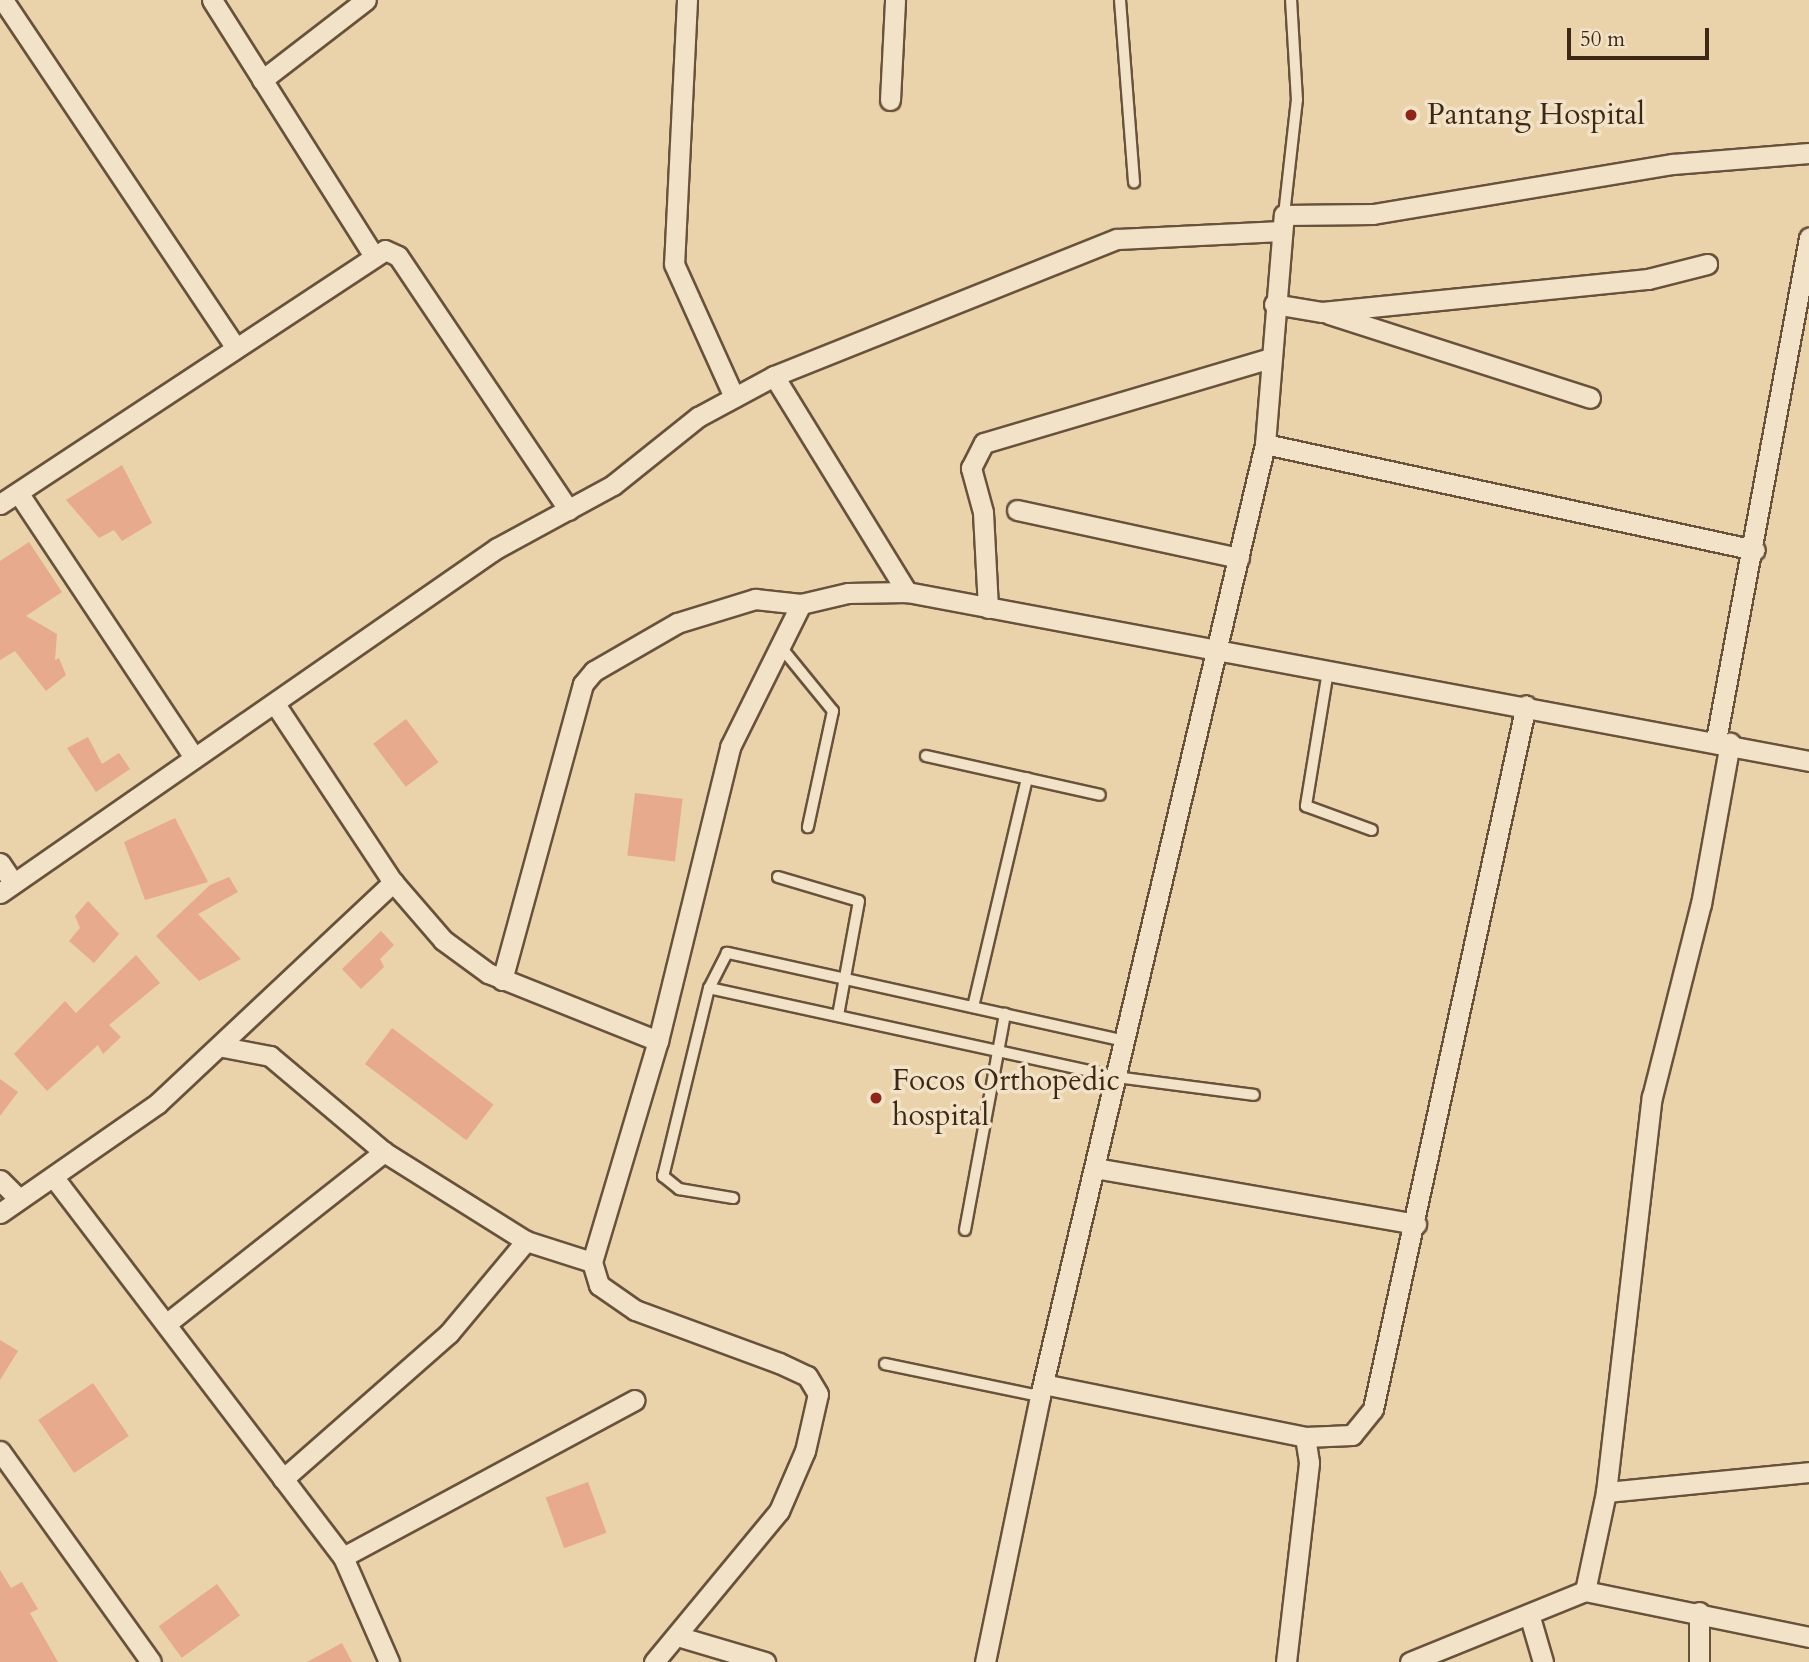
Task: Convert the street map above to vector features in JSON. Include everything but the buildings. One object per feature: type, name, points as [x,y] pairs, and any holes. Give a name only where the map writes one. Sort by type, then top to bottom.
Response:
[{"type":"street","points":[[3,0],[235,347]]},
{"type":"street","points":[[212,0],[373,255]]},
{"type":"street","points":[[262,80],[366,0]]},
{"type":"street","points":[[687,0],[674,264],[734,397]]},
{"type":"street","points":[[890,100],[895,0]]},
{"type":"street","points":[[0,863],[6,887],[193,757],[275,704],[496,548],[569,510],[734,397],[774,376],[1117,239],[1384,213],[1673,164],[1809,153]]},
{"type":"street","points":[[985,1662],[1042,1390],[1265,444],[1268,359],[1283,223]]},
{"type":"street","points":[[1585,1591],[1606,1492],[1652,1097],[1701,904],[1723,742],[1809,238]]},
{"type":"street","points":[[0,504],[19,494],[373,255],[385,250],[398,256],[569,510]]},
{"type":"street","points":[[1322,312],[1648,279],[1707,264]]},
{"type":"street","points":[[1274,304],[1322,312],[1590,398]]},
{"type":"street","points":[[988,608],[984,512],[971,468],[984,443],[1268,359]]},
{"type":"street","points":[[774,376],[907,592]]},
{"type":"street","points":[[1265,444],[1755,550]]},
{"type":"street","points":[[19,494],[193,757]]},
{"type":"street","points":[[1017,510],[1238,558]]},
{"type":"street","points":[[502,980],[583,684],[594,671],[677,623],[755,599],[801,604],[848,593],[907,592],[1217,651],[1526,705],[1809,761]]},
{"type":"street","points":[[654,1662],[789,1493],[817,1387],[779,1363],[635,1310],[599,1285],[592,1262],[658,1041],[730,747],[801,604]]},
{"type":"street","points":[[275,704],[393,882],[443,940],[502,980],[658,1041]]},
{"type":"street","points":[[1042,1390],[1305,1437],[1352,1435],[1373,1409],[1416,1224],[1526,705]]},
{"type":"street","points":[[0,1213],[16,1196],[55,1179],[223,1047],[393,882]]},
{"type":"street","points":[[223,1047],[270,1056],[383,1152],[526,1241],[592,1262]]},
{"type":"street","points":[[166,1324],[383,1152]]},
{"type":"street","points":[[1094,1168],[1416,1224]]},
{"type":"street","points":[[55,1179],[342,1557],[389,1662]]},
{"type":"street","points":[[0,1180],[16,1196]]},
{"type":"street","points":[[283,1479],[449,1333],[526,1241]]},
{"type":"street","points":[[342,1557],[634,1400]]},
{"type":"street","points":[[1286,1662],[1309,1462],[1305,1437]]},
{"type":"street","points":[[0,1451],[151,1662]]},
{"type":"street","points":[[1606,1492],[1809,1472]]},
{"type":"street","points":[[1410,1662],[1585,1591],[1699,1612],[1809,1637]]},
{"type":"street","points":[[1699,1612],[1699,1662]]},
{"type":"street","points":[[1529,1614],[1543,1662]]},
{"type":"street","points":[[677,1636],[765,1662]]},
{"type":"street","points":[[698,1642],[705,1662]]},
{"type":"lane","points":[[1120,0],[1133,182]]},
{"type":"lane","points":[[1283,223],[1297,100],[1291,0]]},
{"type":"lane","points":[[780,646],[833,711],[808,827]]},
{"type":"lane","points":[[1328,671],[1306,806],[1372,830]]},
{"type":"lane","points":[[926,756],[1100,795]]},
{"type":"lane","points":[[973,1007],[1027,778]]},
{"type":"lane","points":[[778,877],[859,901],[838,1015]]},
{"type":"lane","points":[[733,1199],[679,1189],[663,1176],[709,988],[727,953],[1125,1041]]},
{"type":"lane","points":[[709,988],[1116,1077],[1254,1095]]},
{"type":"lane","points":[[965,1230],[1005,1014]]},
{"type":"lane","points":[[885,1364],[1042,1390]]},
{"type":"place","name":"Pantang Hospital","points":[[1411,115]]},
{"type":"place","name":"Focos Orthopedic hospital","points":[[876,1098]]}]
